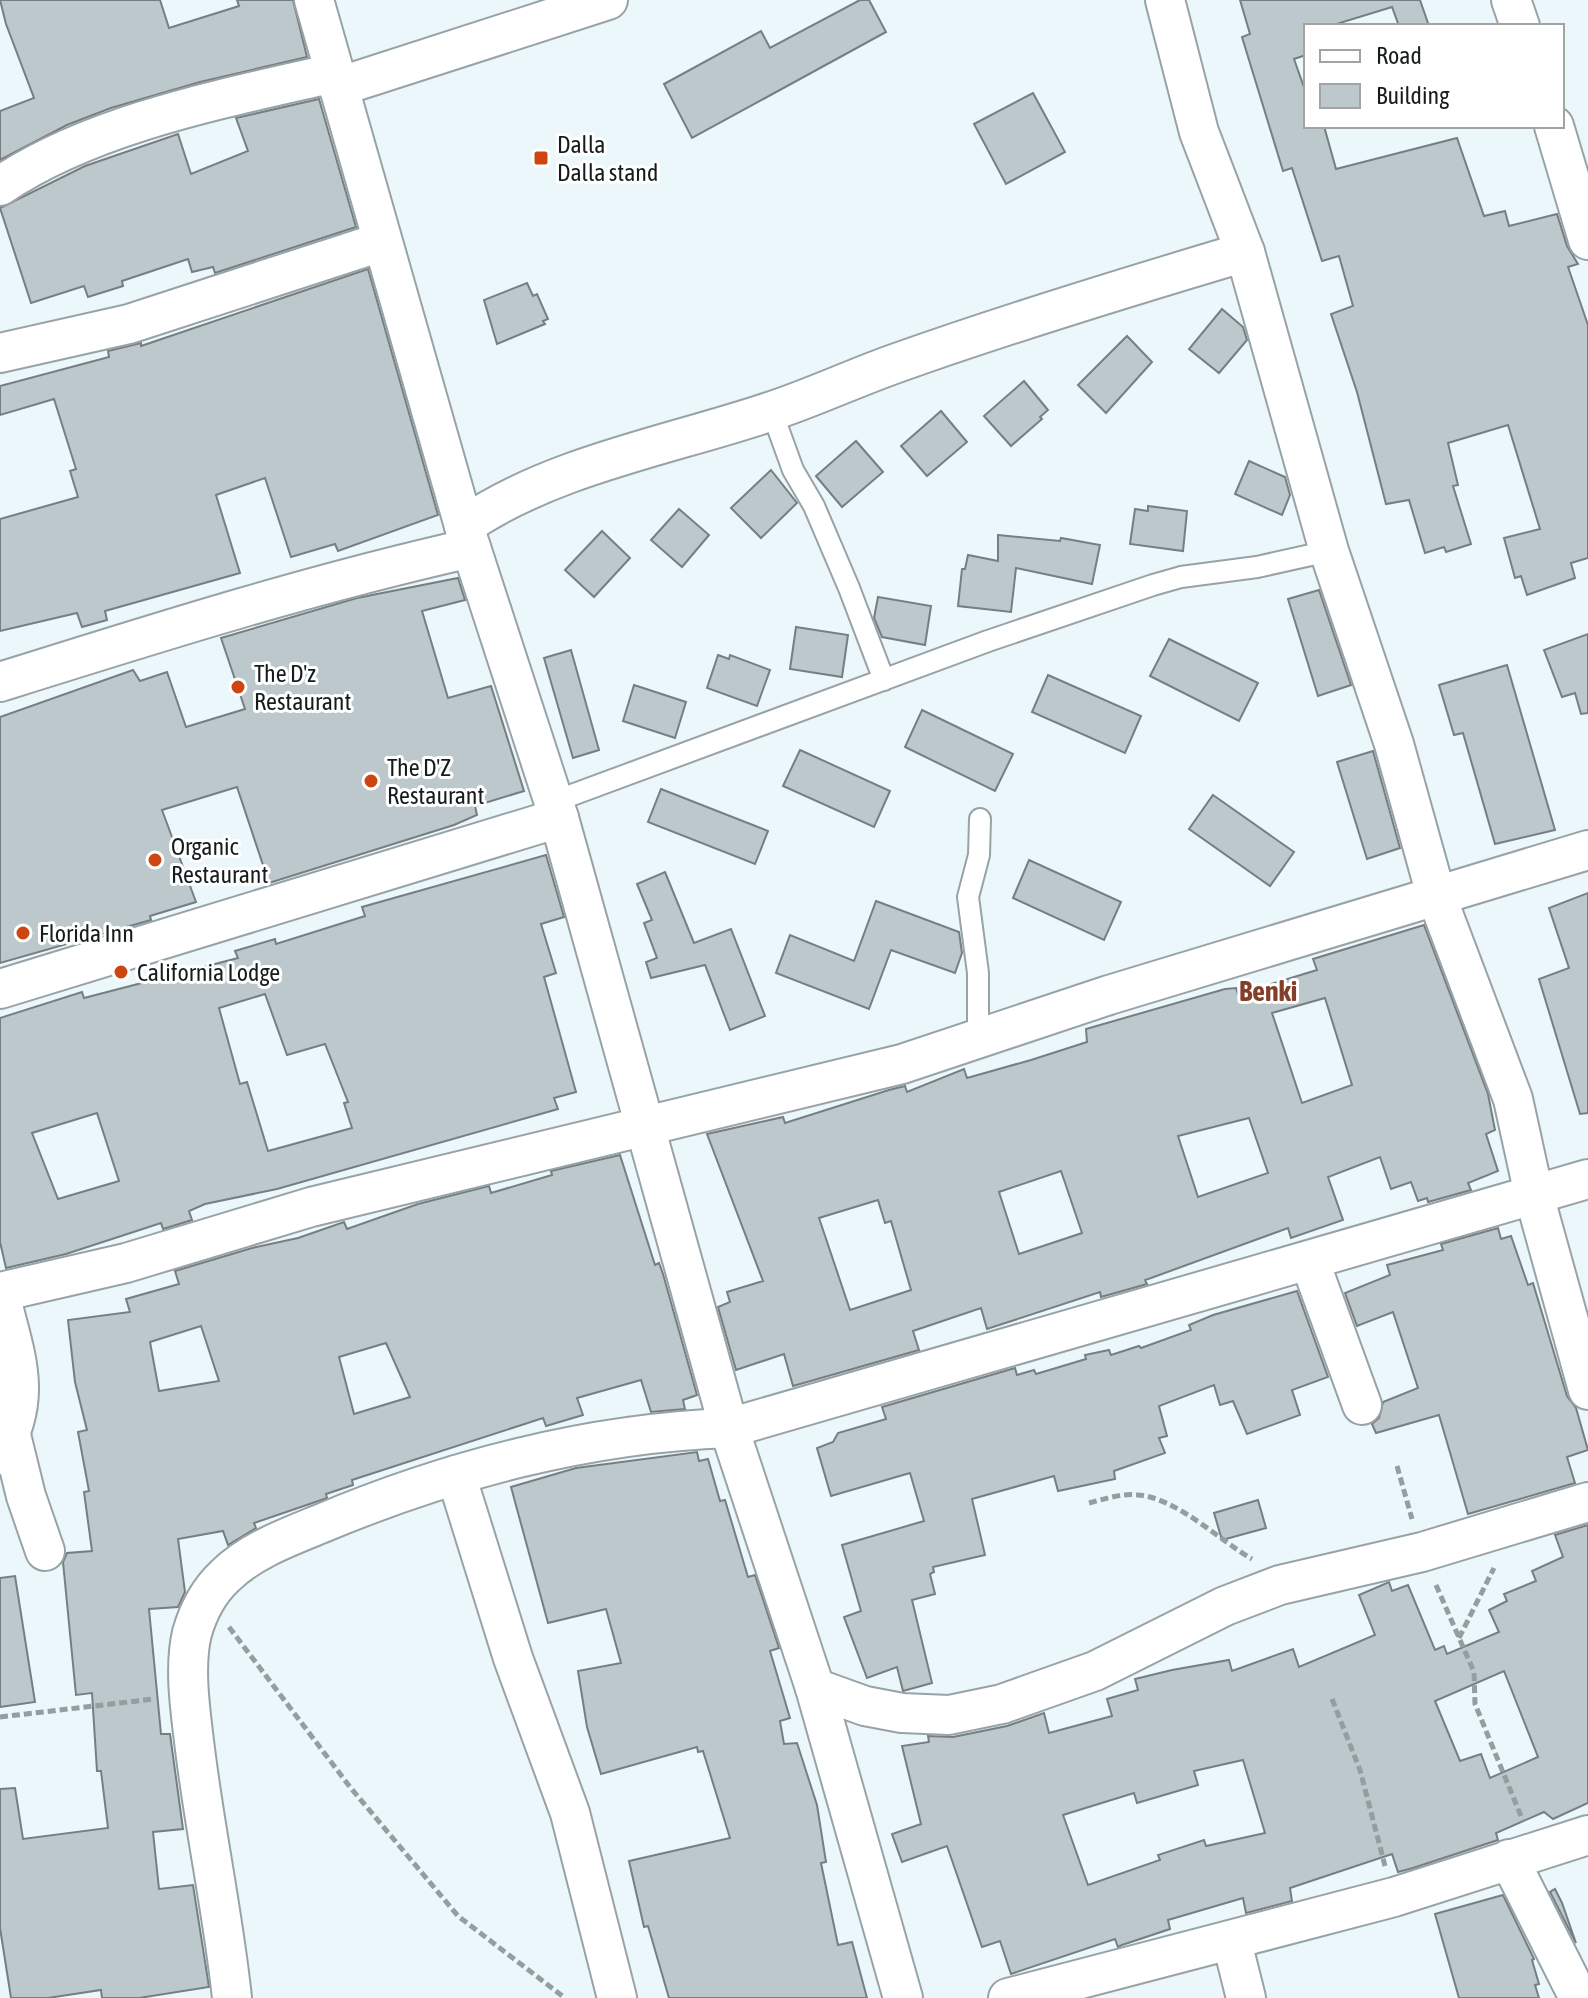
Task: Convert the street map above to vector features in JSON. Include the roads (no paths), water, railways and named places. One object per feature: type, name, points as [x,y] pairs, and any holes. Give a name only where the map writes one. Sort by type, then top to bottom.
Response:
[{"type":"street","points":[[314,0],[468,537],[556,810],[729,1428],[815,1688],[903,1998]]},
{"type":"street","points":[[0,186],[26,168],[114,132],[226,98],[336,80],[608,0]]},
{"type":"street","points":[[1165,0],[1199,132],[1245,252],[1329,551],[1394,744],[1436,895],[1513,1099],[1534,1195],[1588,1390]]},
{"type":"street","points":[[1511,0],[1519,24]]},
{"type":"street","points":[[1555,128],[1588,240]]},
{"type":"street","points":[[0,353],[129,324],[381,242]]},
{"type":"street","points":[[0,682],[214,615],[375,570],[468,537],[496,504],[567,476],[772,412],[895,364],[1106,293],[1245,252]]},
{"type":"street","points":[[0,989],[556,810]]},
{"type":"street","points":[[45,1551],[6,1445],[21,1399],[22,1375],[0,1293],[126,1263],[311,1207],[902,1064],[1588,850]]},
{"type":"street","points":[[232,1998],[205,1833],[189,1696],[192,1635],[207,1597],[226,1574],[263,1549],[350,1511],[456,1475],[621,1436],[729,1428],[1588,1179]]},
{"type":"street","points":[[1310,1262],[1362,1405]]},
{"type":"street","points":[[456,1475],[513,1658],[570,1813],[617,1998]]},
{"type":"street","points":[[815,1688],[865,1706],[902,1713],[949,1715],[1002,1704],[1095,1671],[1225,1606],[1280,1585],[1422,1552],[1588,1502]]},
{"type":"street","points":[[1008,1998],[1232,1942],[1394,1897],[1588,1835]]},
{"type":"street","points":[[1522,1855],[1579,1998]]},
{"type":"street","points":[[1232,1942],[1246,1998]]},
{"type":"lane","points":[[772,412],[793,470],[814,506],[849,588],[884,680]]},
{"type":"lane","points":[[556,810],[884,680],[1055,618],[1181,577],[1257,567],[1329,551]]},
{"type":"lane","points":[[978,1038],[978,973],[968,897],[979,855],[980,819]]},
{"type":"place","name":"Dalla Dalla stand","points":[[541,158]]},
{"type":"place","name":"The D'z Restaurant","points":[[238,687]]},
{"type":"place","name":"The D'Z Restaurant","points":[[371,781]]},
{"type":"place","name":"Organic Restaurant","points":[[155,860]]},
{"type":"place","name":"Florida Inn","points":[[23,933]]},
{"type":"place","name":"California Lodge","points":[[121,972]]},
{"type":"district","name":"Benki","points":[[1268,991]]}]
